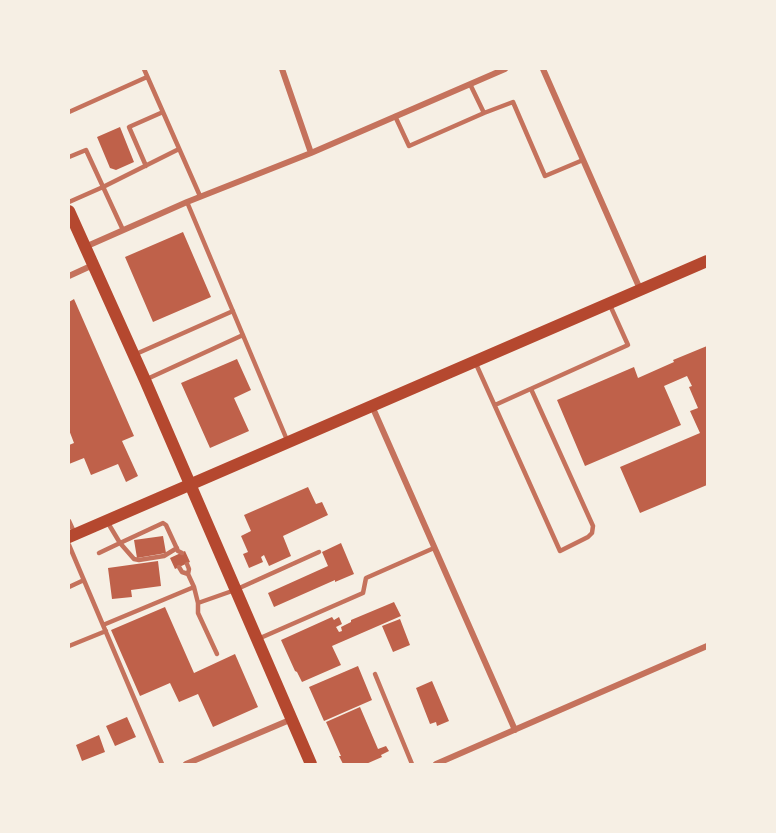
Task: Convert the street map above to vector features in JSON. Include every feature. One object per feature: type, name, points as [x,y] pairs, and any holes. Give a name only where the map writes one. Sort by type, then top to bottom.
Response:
[{"type":"main road","points":[[69,211],[145,380],[311,764]]},
{"type":"main road","points":[[71,539],[107,520],[707,261]]},
{"type":"street","points":[[282,69],[311,153]]},
{"type":"street","points":[[85,247],[200,196],[311,153],[505,69]]},
{"type":"street","points":[[543,69],[640,290]]},
{"type":"street","points":[[69,276],[93,265]]},
{"type":"street","points":[[372,406],[515,730]]},
{"type":"street","points":[[436,764],[707,646]]},
{"type":"street","points":[[188,764],[292,719]]},
{"type":"lane","points":[[144,69],[200,196]]},
{"type":"lane","points":[[69,112],[147,77]]},
{"type":"lane","points":[[470,84],[484,113]]},
{"type":"lane","points":[[395,116],[409,146],[513,102],[545,176],[583,160]]},
{"type":"lane","points":[[146,166],[129,127],[163,112]]},
{"type":"lane","points":[[69,202],[179,149]]},
{"type":"lane","points":[[69,157],[86,150],[123,230]]},
{"type":"lane","points":[[187,202],[288,442]]},
{"type":"lane","points":[[495,405],[628,345],[609,303]]},
{"type":"lane","points":[[134,355],[233,310]]},
{"type":"lane","points":[[145,380],[243,335]]},
{"type":"lane","points":[[475,361],[560,551],[588,537],[592,533],[593,526],[531,389]]},
{"type":"lane","points":[[69,520],[71,539],[84,580],[162,764]]},
{"type":"lane","points":[[99,553],[120,543],[162,523],[166,525],[178,552],[134,559],[120,543],[107,520]]},
{"type":"lane","points":[[257,639],[363,593],[366,578],[434,548]]},
{"type":"lane","points":[[198,603],[235,590],[319,552]]},
{"type":"lane","points":[[187,564],[198,603],[198,613],[217,654]]},
{"type":"lane","points":[[179,567],[182,572],[188,574]]},
{"type":"lane","points":[[69,587],[84,580]]},
{"type":"lane","points":[[103,625],[194,587]]},
{"type":"lane","points":[[69,646],[106,631]]},
{"type":"lane","points":[[375,674],[412,764]]},
{"type":"building","points":[[120,127],[134,162],[116,170],[110,168],[97,137]]},
{"type":"building","points":[[183,232],[211,297],[153,322],[125,257]]},
{"type":"building","points":[[74,299],[134,436],[122,441],[138,476],[126,482],[118,464],[91,475],[84,458],[69,464],[69,445],[74,443],[69,430],[69,302]]},
{"type":"building","points":[[707,346],[707,485],[640,513],[620,467],[700,433],[690,411],[698,408],[687,376],[664,386],[681,425],[585,466],[557,400],[634,367],[638,378]]},
{"type":"building","points":[[237,359],[251,390],[234,398],[249,431],[210,448],[181,383]]},
{"type":"building","points":[[308,487],[316,504],[322,502],[328,515],[283,536],[291,556],[269,566],[264,555],[261,557],[263,562],[249,568],[243,554],[248,552],[241,536],[251,531],[244,515]]},
{"type":"building","points":[[163,536],[166,553],[137,558],[134,540]]},
{"type":"building","points":[[341,543],[354,574],[274,607],[268,593],[328,566],[322,552]]},
{"type":"building","points":[[185,551],[190,562],[175,569],[170,558]]},
{"type":"building","points":[[158,561],[161,586],[131,590],[132,597],[112,599],[108,568]]},
{"type":"building","points":[[394,602],[401,616],[332,646],[341,665],[302,682],[281,640],[332,617],[334,620],[339,617],[342,624],[336,627],[339,632],[342,631],[341,627],[351,620]]},
{"type":"building","points":[[165,607],[194,673],[235,654],[258,707],[213,727],[198,694],[179,702],[170,683],[140,696],[111,630]]},
{"type":"building","points":[[400,619],[410,645],[393,652],[382,626]]},
{"type":"building","points":[[358,666],[372,700],[324,721],[309,687]]},
{"type":"building","points":[[432,681],[449,721],[437,726],[436,722],[430,724],[416,688]]},
{"type":"building","points":[[360,707],[378,749],[386,746],[389,751],[366,764],[343,764],[326,722]]},
{"type":"building","points":[[127,717],[136,737],[115,746],[106,726]]},
{"type":"building","points":[[99,735],[105,752],[82,761],[76,745]]}]
